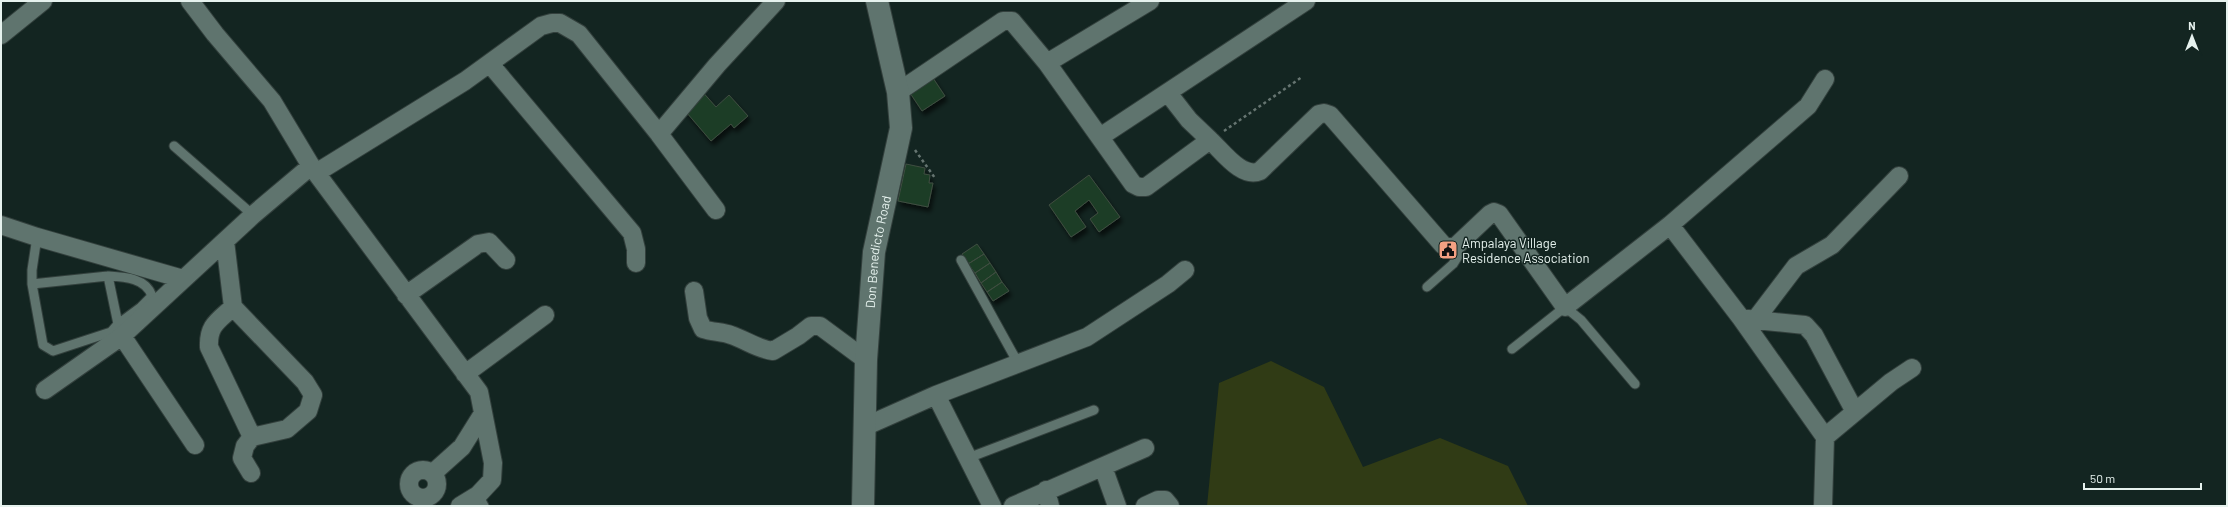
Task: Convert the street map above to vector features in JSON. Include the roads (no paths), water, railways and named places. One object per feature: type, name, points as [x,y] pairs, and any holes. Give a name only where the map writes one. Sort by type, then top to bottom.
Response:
[{"type":"street","points":[[1,35],[44,1]]},
{"type":"street","points":[[190,1],[215,34],[272,101],[314,170],[479,392],[482,415],[493,463],[492,480],[481,500],[460,506]]},
{"type":"street","points":[[659,134],[717,65],[776,1]]},
{"type":"street","name":"Don Benedicto Road","points":[[863,506],[866,426],[866,360],[874,252],[901,128],[898,92],[877,1]]},
{"type":"street","points":[[1047,63],[1150,1]]},
{"type":"street","points":[[1100,137],[1306,1]]},
{"type":"street","points":[[898,92],[1004,21],[1012,20],[1047,63],[1133,184],[1139,187],[1146,187],[1210,140]]},
{"type":"street","points":[[45,390],[183,279],[253,215],[314,170],[490,64],[541,26],[560,23],[579,34],[659,134],[716,210]]},
{"type":"street","points":[[490,64],[632,233],[636,248],[636,264]]},
{"type":"street","points":[[1168,93],[1189,120],[1210,140],[1245,172],[1254,174],[1260,171],[1319,114],[1324,113],[1330,115],[1442,245],[1448,248],[1455,247],[1490,214],[1494,212],[1499,214],[1565,307],[1670,225],[1808,106],[1825,79]]},
{"type":"street","points":[[1748,319],[1796,266],[1832,245],[1899,176]]},
{"type":"street","points":[[1,225],[37,237],[183,279]]},
{"type":"street","points":[[1670,225],[1748,319],[1825,437],[1823,506]]},
{"type":"street","points":[[224,240],[233,307],[305,382],[313,395],[308,411],[287,429],[252,437],[245,446],[242,458],[251,473]]},
{"type":"street","points":[[406,295],[478,244],[489,242],[506,260]]},
{"type":"street","points":[[866,426],[936,395],[1087,337],[1168,284],[1185,270]]},
{"type":"street","points":[[694,291],[698,318],[703,330],[729,334],[759,349],[773,351],[798,336],[811,326],[820,326],[866,360]]},
{"type":"street","points":[[233,307],[211,328],[208,336],[209,346],[252,437]]},
{"type":"street","points":[[465,374],[545,315]]},
{"type":"street","points":[[1748,319],[1805,325],[1814,335],[1856,412]]},
{"type":"street","points":[[120,330],[195,445]]},
{"type":"street","points":[[1825,437],[1891,382],[1912,368]]},
{"type":"street","points":[[936,395],[992,506]]},
{"type":"street","points":[[433,473],[462,447],[482,415]]},
{"type":"street","points":[[1013,506],[1048,498],[1103,467],[1145,448]]},
{"type":"street","points":[[1103,467],[1117,506]]},
{"type":"street","points":[[1145,506],[1158,500],[1165,500],[1170,506]]},
{"type":"lane","points":[[174,146],[253,215]]},
{"type":"lane","points":[[32,284],[120,276],[143,282],[149,287],[152,296],[120,330],[53,351],[43,345],[32,284],[32,270],[37,237]]},
{"type":"lane","points":[[1427,287],[1453,264],[1458,256],[1455,247]]},
{"type":"lane","points":[[961,260],[1018,363]]},
{"type":"lane","points":[[108,276],[120,330]]},
{"type":"lane","points":[[1512,349],[1565,307],[1581,320],[1635,384]]},
{"type":"lane","points":[[968,458],[1094,410]]},
{"type":"place","name":"Ampalaya Village Residence Association","points":[[1448,250]]}]
